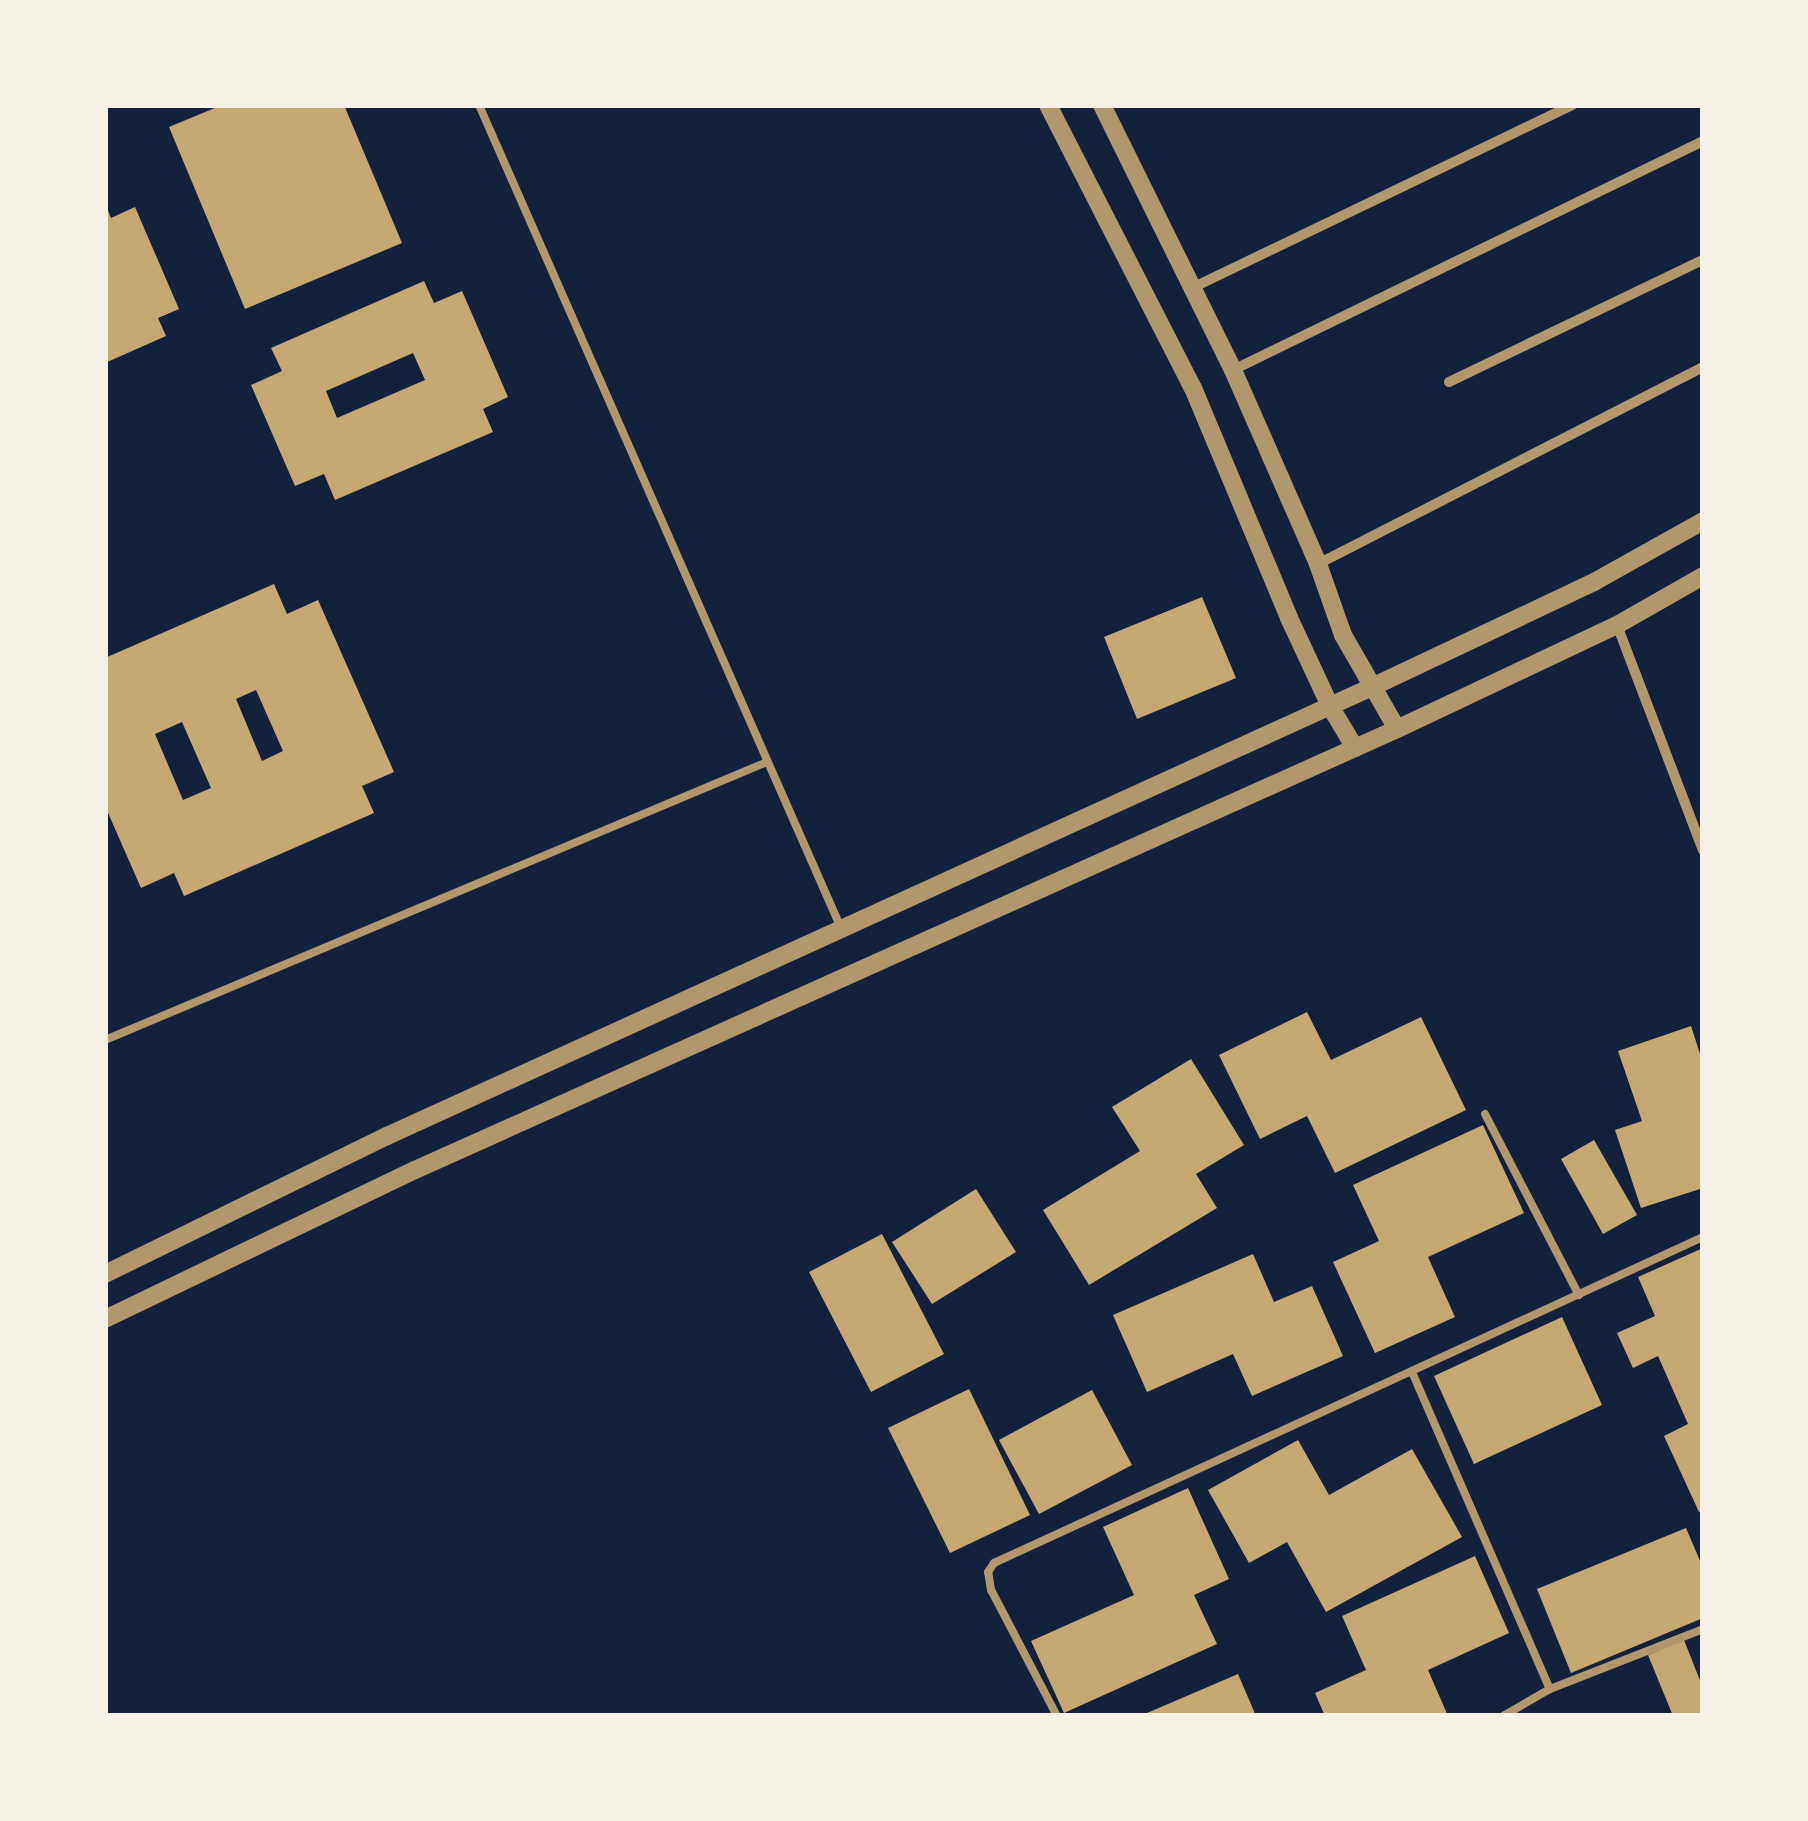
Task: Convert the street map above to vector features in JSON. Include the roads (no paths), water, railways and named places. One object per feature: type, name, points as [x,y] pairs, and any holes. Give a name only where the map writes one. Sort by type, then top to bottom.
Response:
[{"type":"street","points":[[1048,105],[1193,388],[1330,706],[1355,748]]},
{"type":"street","points":[[1102,105],[1233,370],[1318,564],[1344,634],[1397,729]]},
{"type":"street","points":[[1192,288],[1572,105]]},
{"type":"street","points":[[1233,370],[1703,142]]},
{"type":"street","points":[[1449,382],[1703,260]]},
{"type":"street","points":[[1318,564],[1703,367]]},
{"type":"street","points":[[105,1274],[405,1128],[1372,687],[1594,582],[1703,521]]},
{"type":"street","points":[[105,1319],[415,1170],[1397,729],[1617,625],[1703,576]]},
{"type":"street","points":[[1617,625],[1703,850]]},
{"type":"lane","points":[[478,105],[840,928]]},
{"type":"lane","points":[[105,1040],[767,762]]},
{"type":"lane","points":[[1486,1114],[1579,1295]]},
{"type":"lane","points":[[1057,1716],[991,1590],[988,1572],[994,1564],[1703,1237]]},
{"type":"lane","points":[[1412,1372],[1550,1689]]},
{"type":"lane","points":[[1503,1716],[1550,1689],[1703,1629]]}]
